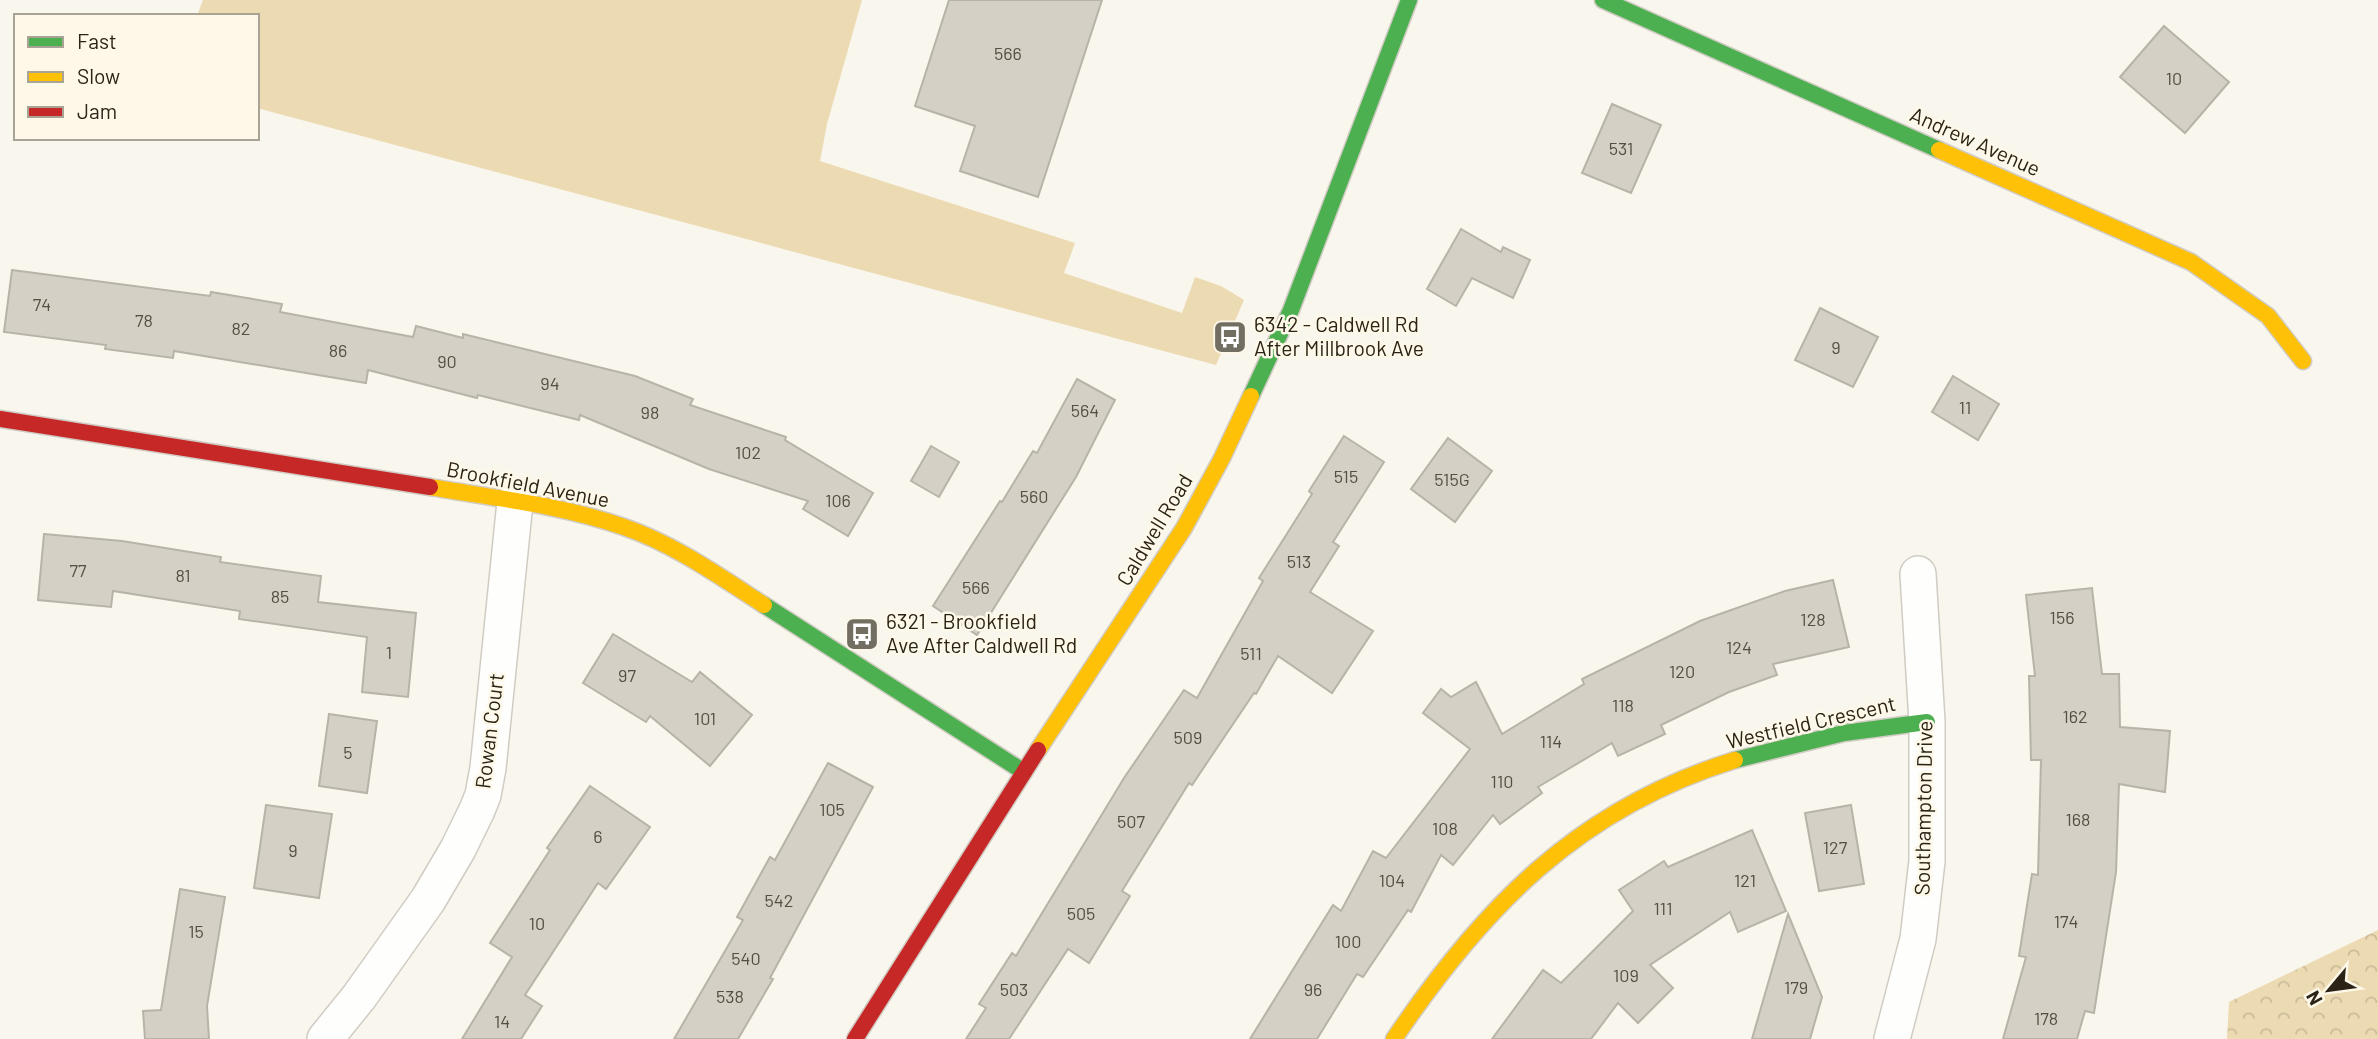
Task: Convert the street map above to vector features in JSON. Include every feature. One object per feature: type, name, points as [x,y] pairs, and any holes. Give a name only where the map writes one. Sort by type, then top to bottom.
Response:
[{"type":"street","name":"Caldwell Road","points":[[855,1039],[1024,772],[1184,528],[1222,458],[1291,310],[1409,0]]},
{"type":"street","name":"Andrew Avenue","points":[[1603,0],[2191,262],[2268,316],[2303,361]]},
{"type":"street","name":"Brookfield Avenue","points":[[0,419],[363,475],[568,511],[601,520],[649,537],[687,556],[1024,772]]},
{"type":"street","name":"Rowan Court","points":[[325,1039],[359,997],[428,900],[458,849],[483,795],[515,502]]},
{"type":"street","name":"Southampton Drive","points":[[1892,1039],[1918,939],[1927,861],[1927,722],[1918,574]]},
{"type":"street","name":"Westfield Crescent","points":[[1394,1039],[1427,988],[1480,923],[1552,857],[1611,814],[1677,781],[1771,750],[1873,729],[1927,722]]},
{"type":"green space","points":[[203,0],[862,0],[827,124],[820,161],[1075,243],[1064,273],[1182,313],[1195,277],[1221,286],[1244,300],[1216,365],[259,109],[259,14],[198,14]]},
{"type":"green space","points":[[2378,930],[2378,1039],[2227,1039],[2229,1002]]},
{"type":"building","points":[[949,0],[1102,0],[1038,197],[960,171],[975,126],[915,106]]},
{"type":"building","points":[[2164,26],[2229,82],[2185,133],[2120,77]]},
{"type":"building","points":[[1612,104],[1661,125],[1631,193],[1582,173]]},
{"type":"building","points":[[1461,229],[1501,252],[1503,247],[1530,260],[1513,298],[1472,278],[1456,306],[1427,289]]},
{"type":"building","points":[[12,270],[210,296],[211,292],[282,304],[280,312],[413,337],[416,326],[463,338],[463,334],[635,376],[693,399],[690,405],[786,437],[785,440],[873,493],[848,536],[803,509],[808,501],[709,469],[580,415],[579,420],[478,395],[477,398],[368,370],[366,383],[174,351],[173,358],[105,349],[106,345],[4,332]]},
{"type":"building","points":[[1820,308],[1878,337],[1853,387],[1795,360]]},
{"type":"building","points":[[1953,376],[1999,404],[1978,440],[1932,412]]},
{"type":"building","points":[[1077,379],[1115,400],[1076,477],[977,635],[933,606],[1033,451],[1037,453]]},
{"type":"building","points":[[1344,436],[1384,462],[1333,542],[1339,546],[1310,592],[1373,631],[1332,693],[1278,656],[1256,694],[1254,693],[1192,785],[1189,783],[1122,891],[1130,896],[1089,963],[1068,949],[1009,1039],[966,1039],[986,1008],[979,1004],[1012,953],[1016,956],[1124,778],[1184,690],[1197,698],[1263,581],[1259,578],[1312,494],[1309,491]]},
{"type":"building","points":[[1448,438],[1492,471],[1455,522],[1411,489]]},
{"type":"building","points":[[931,446],[959,462],[939,497],[911,481]]},
{"type":"building","points":[[44,534],[122,541],[221,557],[220,562],[321,576],[318,602],[416,613],[408,697],[362,692],[367,637],[239,619],[240,611],[113,591],[111,607],[38,600]]},
{"type":"building","points":[[1833,580],[1849,647],[1773,664],[1777,675],[1729,692],[1661,725],[1665,734],[1618,756],[1612,743],[1538,787],[1542,793],[1500,824],[1493,815],[1453,865],[1441,855],[1411,912],[1408,910],[1363,977],[1357,974],[1317,1039],[1250,1039],[1333,905],[1341,911],[1373,851],[1386,858],[1470,749],[1423,713],[1441,689],[1451,697],[1476,682],[1502,734],[1584,684],[1582,679],[1700,621],[1785,591]]},
{"type":"building","points":[[2092,588],[2102,674],[2119,674],[2120,727],[2170,731],[2165,792],[2119,784],[2116,872],[2094,1013],[2085,1011],[2077,1039],[2003,1039],[2026,957],[2019,956],[2032,874],[2038,875],[2041,760],[2031,760],[2029,676],[2035,676],[2026,595]]},
{"type":"building","points":[[613,634],[692,682],[700,672],[752,715],[710,766],[650,716],[646,722],[583,683]]},
{"type":"building","points":[[329,714],[377,721],[367,793],[319,786]]},
{"type":"building","points":[[828,763],[873,787],[770,978],[773,979],[738,1039],[674,1039],[743,920],[737,917],[770,857],[775,860]]},
{"type":"building","points":[[590,786],[650,827],[606,889],[598,883],[525,995],[542,1006],[521,1039],[462,1039],[512,957],[490,943],[550,850],[547,848]]},
{"type":"building","points":[[266,805],[332,814],[319,898],[254,888]]},
{"type":"building","points":[[1851,805],[1864,884],[1819,891],[1805,813]]},
{"type":"building","points":[[1752,830],[1786,911],[1738,932],[1730,912],[1650,965],[1673,988],[1638,1023],[1618,1003],[1591,1039],[1492,1039],[1543,970],[1561,983],[1633,911],[1619,890],[1664,861],[1668,867]]},
{"type":"building","points":[[180,889],[225,897],[207,1006],[209,1039],[145,1039],[143,1011],[161,1010]]},
{"type":"building","points":[[1788,914],[1822,997],[1810,1039],[1752,1039]]},
{"type":"traffic: fast","points":[[1251,396],[1291,310],[1409,0]]},
{"type":"traffic: fast","points":[[1603,0],[1939,150]]},
{"type":"traffic: fast","points":[[764,605],[1024,772]]},
{"type":"traffic: fast","points":[[1735,760],[1844,733],[1927,722]]},
{"type":"traffic: slow","points":[[1939,150],[2191,262],[2268,316],[2303,361]]},
{"type":"traffic: slow","points":[[1038,750],[1184,528],[1222,458],[1251,396]]},
{"type":"traffic: slow","points":[[430,487],[552,508],[624,527],[678,552],[764,605]]},
{"type":"traffic: slow","points":[[1394,1039],[1463,946],[1500,905],[1539,868],[1628,805],[1679,780],[1735,760]]},
{"type":"traffic: jam","points":[[0,419],[430,487]]},
{"type":"traffic: jam","points":[[855,1039],[1038,750]]},
{"type":"place","name":"6342 - Caldwell Rd After Millbrook Ave","points":[[1230,337]]},
{"type":"place","name":"6321 - Brookfield Ave After Caldwell Rd","points":[[862,634]]}]
